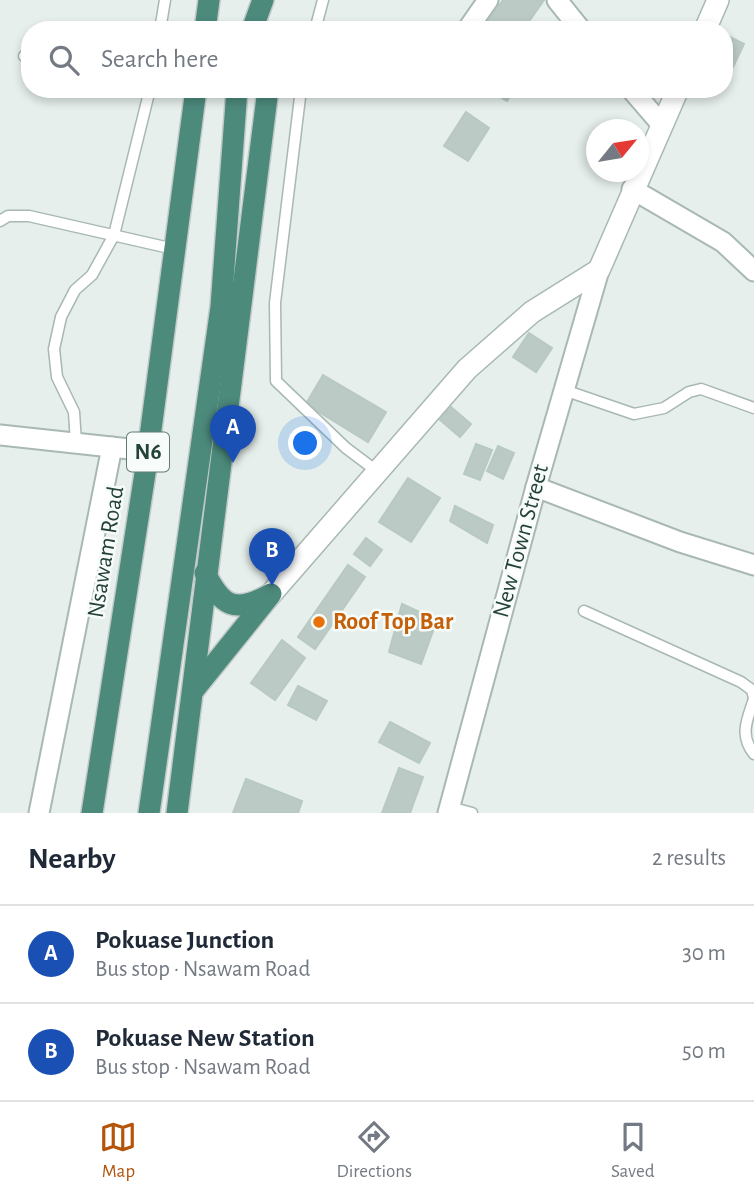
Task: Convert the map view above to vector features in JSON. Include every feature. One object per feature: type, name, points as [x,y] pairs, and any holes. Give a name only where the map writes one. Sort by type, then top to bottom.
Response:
[{"type":"highway","points":[[206,21],[209,0]]},
{"type":"highway","points":[[256,21],[265,0]]},
{"type":"highway","points":[[265,0],[267,21]]},
{"type":"highway","name":"Nsawam Road","points":[[92,813],[148,451],[192,98]]},
{"type":"highway","name":"N6","points":[[149,813],[221,307],[236,98]]},
{"type":"highway","points":[[177,813],[205,573],[231,390],[267,98]]},
{"type":"highway","points":[[205,573],[217,596],[228,604],[253,604],[271,594]]},
{"type":"highway","points":[[192,691],[271,594]]},
{"type":"street","points":[[473,21],[488,0]]},
{"type":"street","points":[[557,0],[574,21]]},
{"type":"street","points":[[709,21],[718,0]]},
{"type":"street","points":[[639,98],[662,125]]},
{"type":"street","points":[[271,594],[467,369],[533,312],[599,270],[674,98]]},
{"type":"street","points":[[632,190],[723,242],[754,271]]},
{"type":"street","name":"New Town Street","points":[[449,810],[563,389],[599,270]]},
{"type":"street","points":[[0,435],[148,451]]},
{"type":"street","points":[[39,813],[112,447]]},
{"type":"street","points":[[536,487],[701,549],[754,565]]},
{"type":"lane","points":[[162,21],[165,0]]},
{"type":"lane","points":[[317,21],[323,0]]},
{"type":"lane","points":[[76,443],[74,412],[57,377],[54,349],[61,317],[75,290],[92,275],[114,235],[148,98]]},
{"type":"lane","points":[[300,98],[275,303],[276,381],[346,448],[379,472]]},
{"type":"lane","points":[[0,221],[8,216],[29,216],[174,249]]},
{"type":"lane","points":[[563,389],[634,414],[664,408],[689,392],[701,389],[754,408]]},
{"type":"lane","points":[[584,611],[741,682],[752,690],[754,699],[744,730],[745,743],[754,754]]},
{"type":"lane","points":[[449,810],[472,813]]},
{"type":"building","points":[[503,0],[544,0],[529,21],[488,21]]},
{"type":"building","points":[[733,38],[744,44],[733,67]]},
{"type":"building","points":[[466,112],[489,128],[468,161],[444,146]]},
{"type":"building","points":[[529,333],[552,348],[536,372],[513,357]]},
{"type":"building","points":[[323,375],[386,412],[368,442],[306,404]]},
{"type":"building","points":[[451,407],[471,424],[460,437],[440,420]]},
{"type":"building","points":[[476,444],[492,450],[480,480],[464,474]]},
{"type":"building","points":[[498,446],[514,453],[503,479],[487,471]]},
{"type":"building","points":[[408,478],[440,498],[411,542],[379,522]]},
{"type":"building","points":[[455,506],[493,525],[487,543],[450,521]]},
{"type":"building","points":[[366,538],[382,550],[370,566],[354,554]]},
{"type":"building","points":[[348,565],[365,577],[315,649],[298,637]]},
{"type":"building","points":[[402,604],[437,620],[421,664],[389,652]]},
{"type":"building","points":[[282,640],[305,658],[275,700],[251,683]]},
{"type":"building","points":[[298,686],[327,701],[316,720],[288,705]]},
{"type":"building","points":[[390,722],[430,743],[419,763],[379,742]]},
{"type":"building","points":[[399,768],[423,777],[410,813],[382,813]]},
{"type":"building","points":[[246,779],[302,801],[298,813],[233,813]]},
{"type":"place","name":"Pokuase Junction","points":[[233,463]]},
{"type":"place","name":"Pokuase New Station","points":[[272,586]]},
{"type":"place","name":"Roof Top Bar","points":[[319,622]]}]
